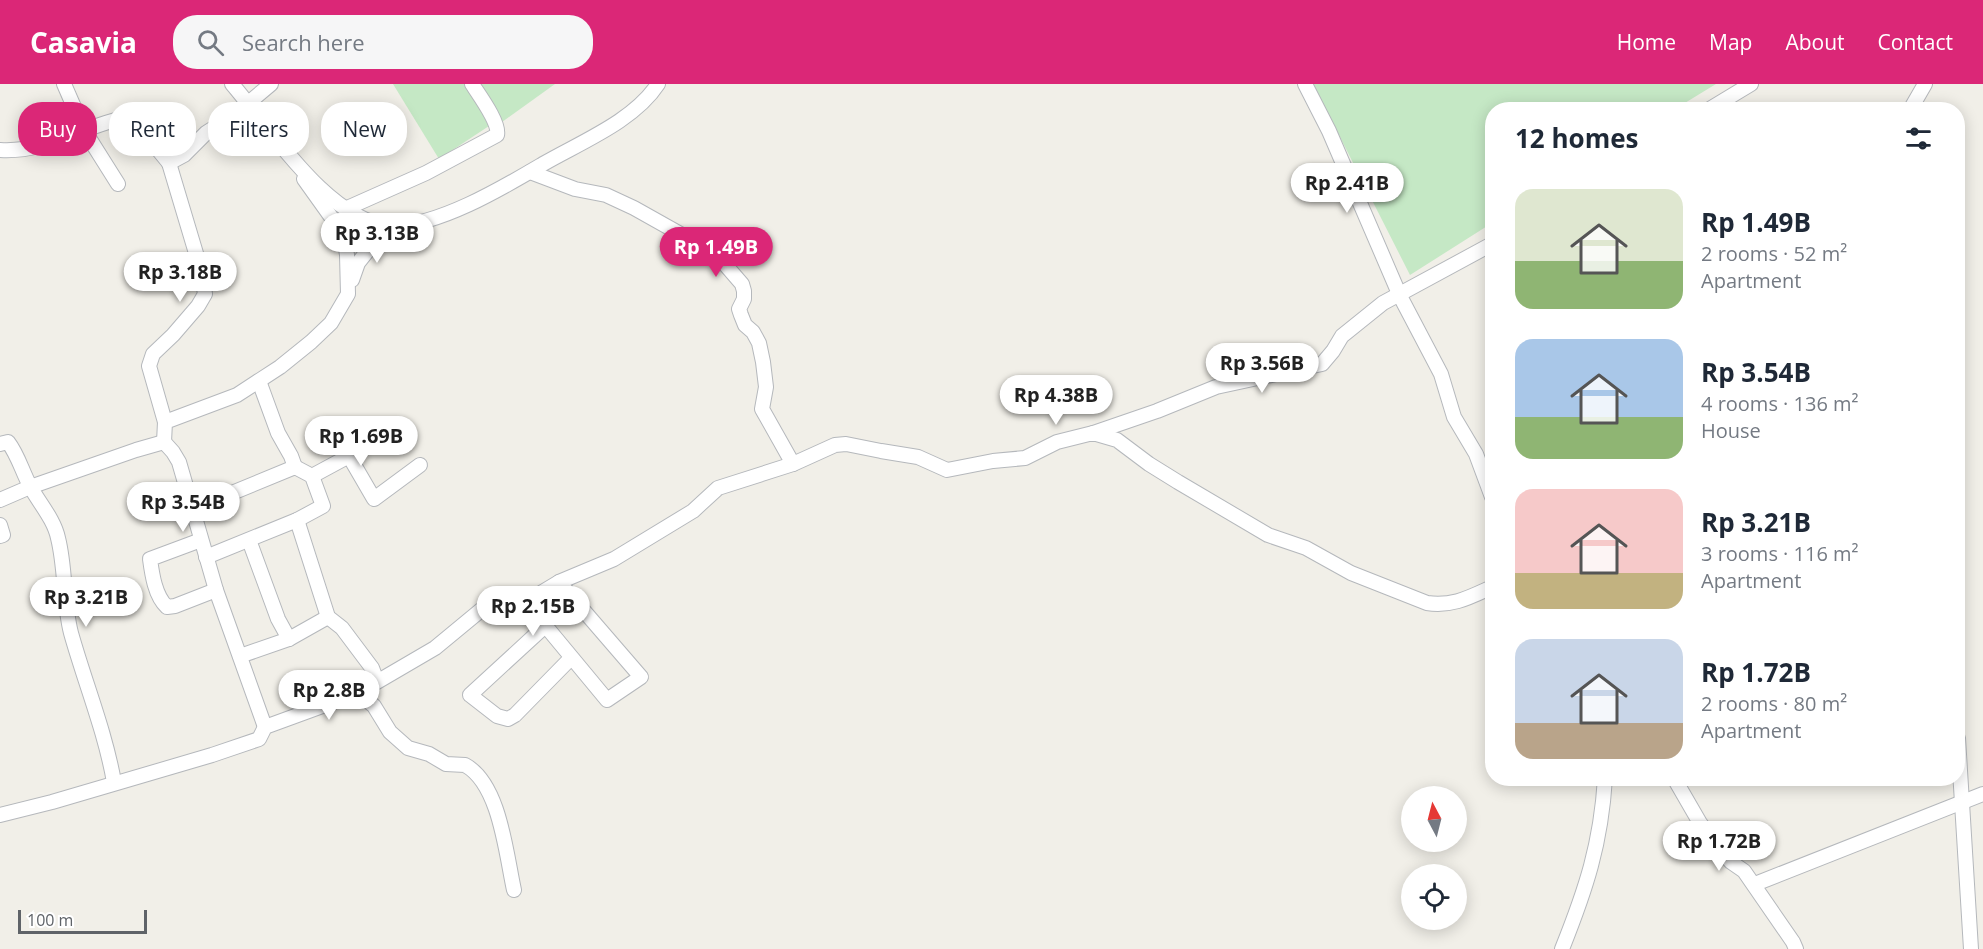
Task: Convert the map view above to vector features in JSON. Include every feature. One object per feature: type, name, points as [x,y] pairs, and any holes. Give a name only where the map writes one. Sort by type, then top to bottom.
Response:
[{"type":"street","points":[[64,84],[72,102]]},
{"type":"street","points":[[232,84],[248,102],[271,84]]},
{"type":"street","points":[[345,209],[426,173],[497,135],[498,129],[472,84]]},
{"type":"street","points":[[293,159],[345,209],[366,219],[388,225],[407,224],[439,216],[469,204],[530,172],[618,121],[641,105],[658,84]]},
{"type":"street","points":[[1305,84],[1329,131],[1400,296],[1441,374],[1459,427],[1479,461],[1485,478]]},
{"type":"street","points":[[1721,102],[1751,84]]},
{"type":"street","points":[[97,126],[128,118],[142,130],[169,163],[201,270],[206,294],[173,335],[153,354],[149,366],[165,422],[164,442],[179,462],[216,590],[265,727]]},
{"type":"street","points":[[169,163],[184,155],[208,133]]},
{"type":"street","points":[[0,150],[18,148]]},
{"type":"street","points":[[97,151],[118,184]]},
{"type":"street","points":[[291,156],[323,208],[343,232],[347,255],[348,294]]},
{"type":"street","points":[[530,172],[575,189],[606,195],[716,254],[742,284],[744,299],[740,309],[741,315],[745,325],[753,332],[759,344],[766,387],[762,409],[793,464]]},
{"type":"street","points":[[165,422],[237,395],[311,342],[331,323],[348,294],[358,263],[388,225]]},
{"type":"street","points":[[0,814],[52,802],[259,739],[265,727],[358,693],[435,648],[481,610],[500,600],[520,595],[539,594],[559,582],[614,560],[693,511],[718,488],[793,464],[835,445],[846,444],[918,457],[947,470],[993,461],[1025,458],[1057,442],[1093,433],[1157,411],[1216,387],[1322,364],[1342,336],[1383,303],[1400,296],[1485,248]]},
{"type":"street","points":[[206,557],[297,520],[323,506],[312,476],[294,467],[291,456],[278,433],[259,381]]},
{"type":"street","points":[[312,476],[349,456],[390,427]]},
{"type":"street","points":[[1093,433],[1117,440],[1149,464],[1268,535],[1306,548],[1351,573],[1437,605],[1459,602],[1485,590]]},
{"type":"street","points":[[0,444],[8,442],[15,452],[30,487],[47,513],[58,536],[65,604],[71,632],[108,752],[114,782]]},
{"type":"street","points":[[0,500],[30,487],[164,442]]},
{"type":"street","points":[[349,456],[374,499],[420,465]]},
{"type":"street","points":[[192,508],[294,467]]},
{"type":"street","points":[[297,520],[328,617],[342,628],[372,669],[375,676],[370,685]]},
{"type":"street","points":[[0,525],[3,535],[0,536]]},
{"type":"street","points":[[201,540],[150,559],[153,575],[161,600],[167,607],[216,590]]},
{"type":"street","points":[[249,540],[278,619],[289,639]]},
{"type":"street","points":[[520,595],[607,700],[641,677],[559,582]]},
{"type":"street","points":[[240,656],[289,639],[328,617]]},
{"type":"street","points":[[545,626],[471,695],[497,716],[508,719],[515,715],[571,658]]},
{"type":"street","points":[[358,693],[374,706],[390,732],[408,748],[429,754],[446,764],[465,765],[480,778],[495,804],[514,890]]},
{"type":"street","points":[[1562,949],[1583,896],[1595,855],[1604,786]]},
{"type":"street","points":[[1679,786],[1700,823],[1720,850],[1731,862],[1744,870],[1755,884],[1796,949]]},
{"type":"street","points":[[1960,786],[1971,949]]},
{"type":"street","points":[[1755,884],[1983,794]]},
{"type":"green space","points":[[393,84],[466,84],[492,124],[439,159],[407,107],[407,102],[404,102]]},
{"type":"green space","points":[[478,84],[555,84],[502,122]]},
{"type":"green space","points":[[1313,84],[1716,84],[1686,102],[1485,102],[1485,227],[1410,275]]}]
